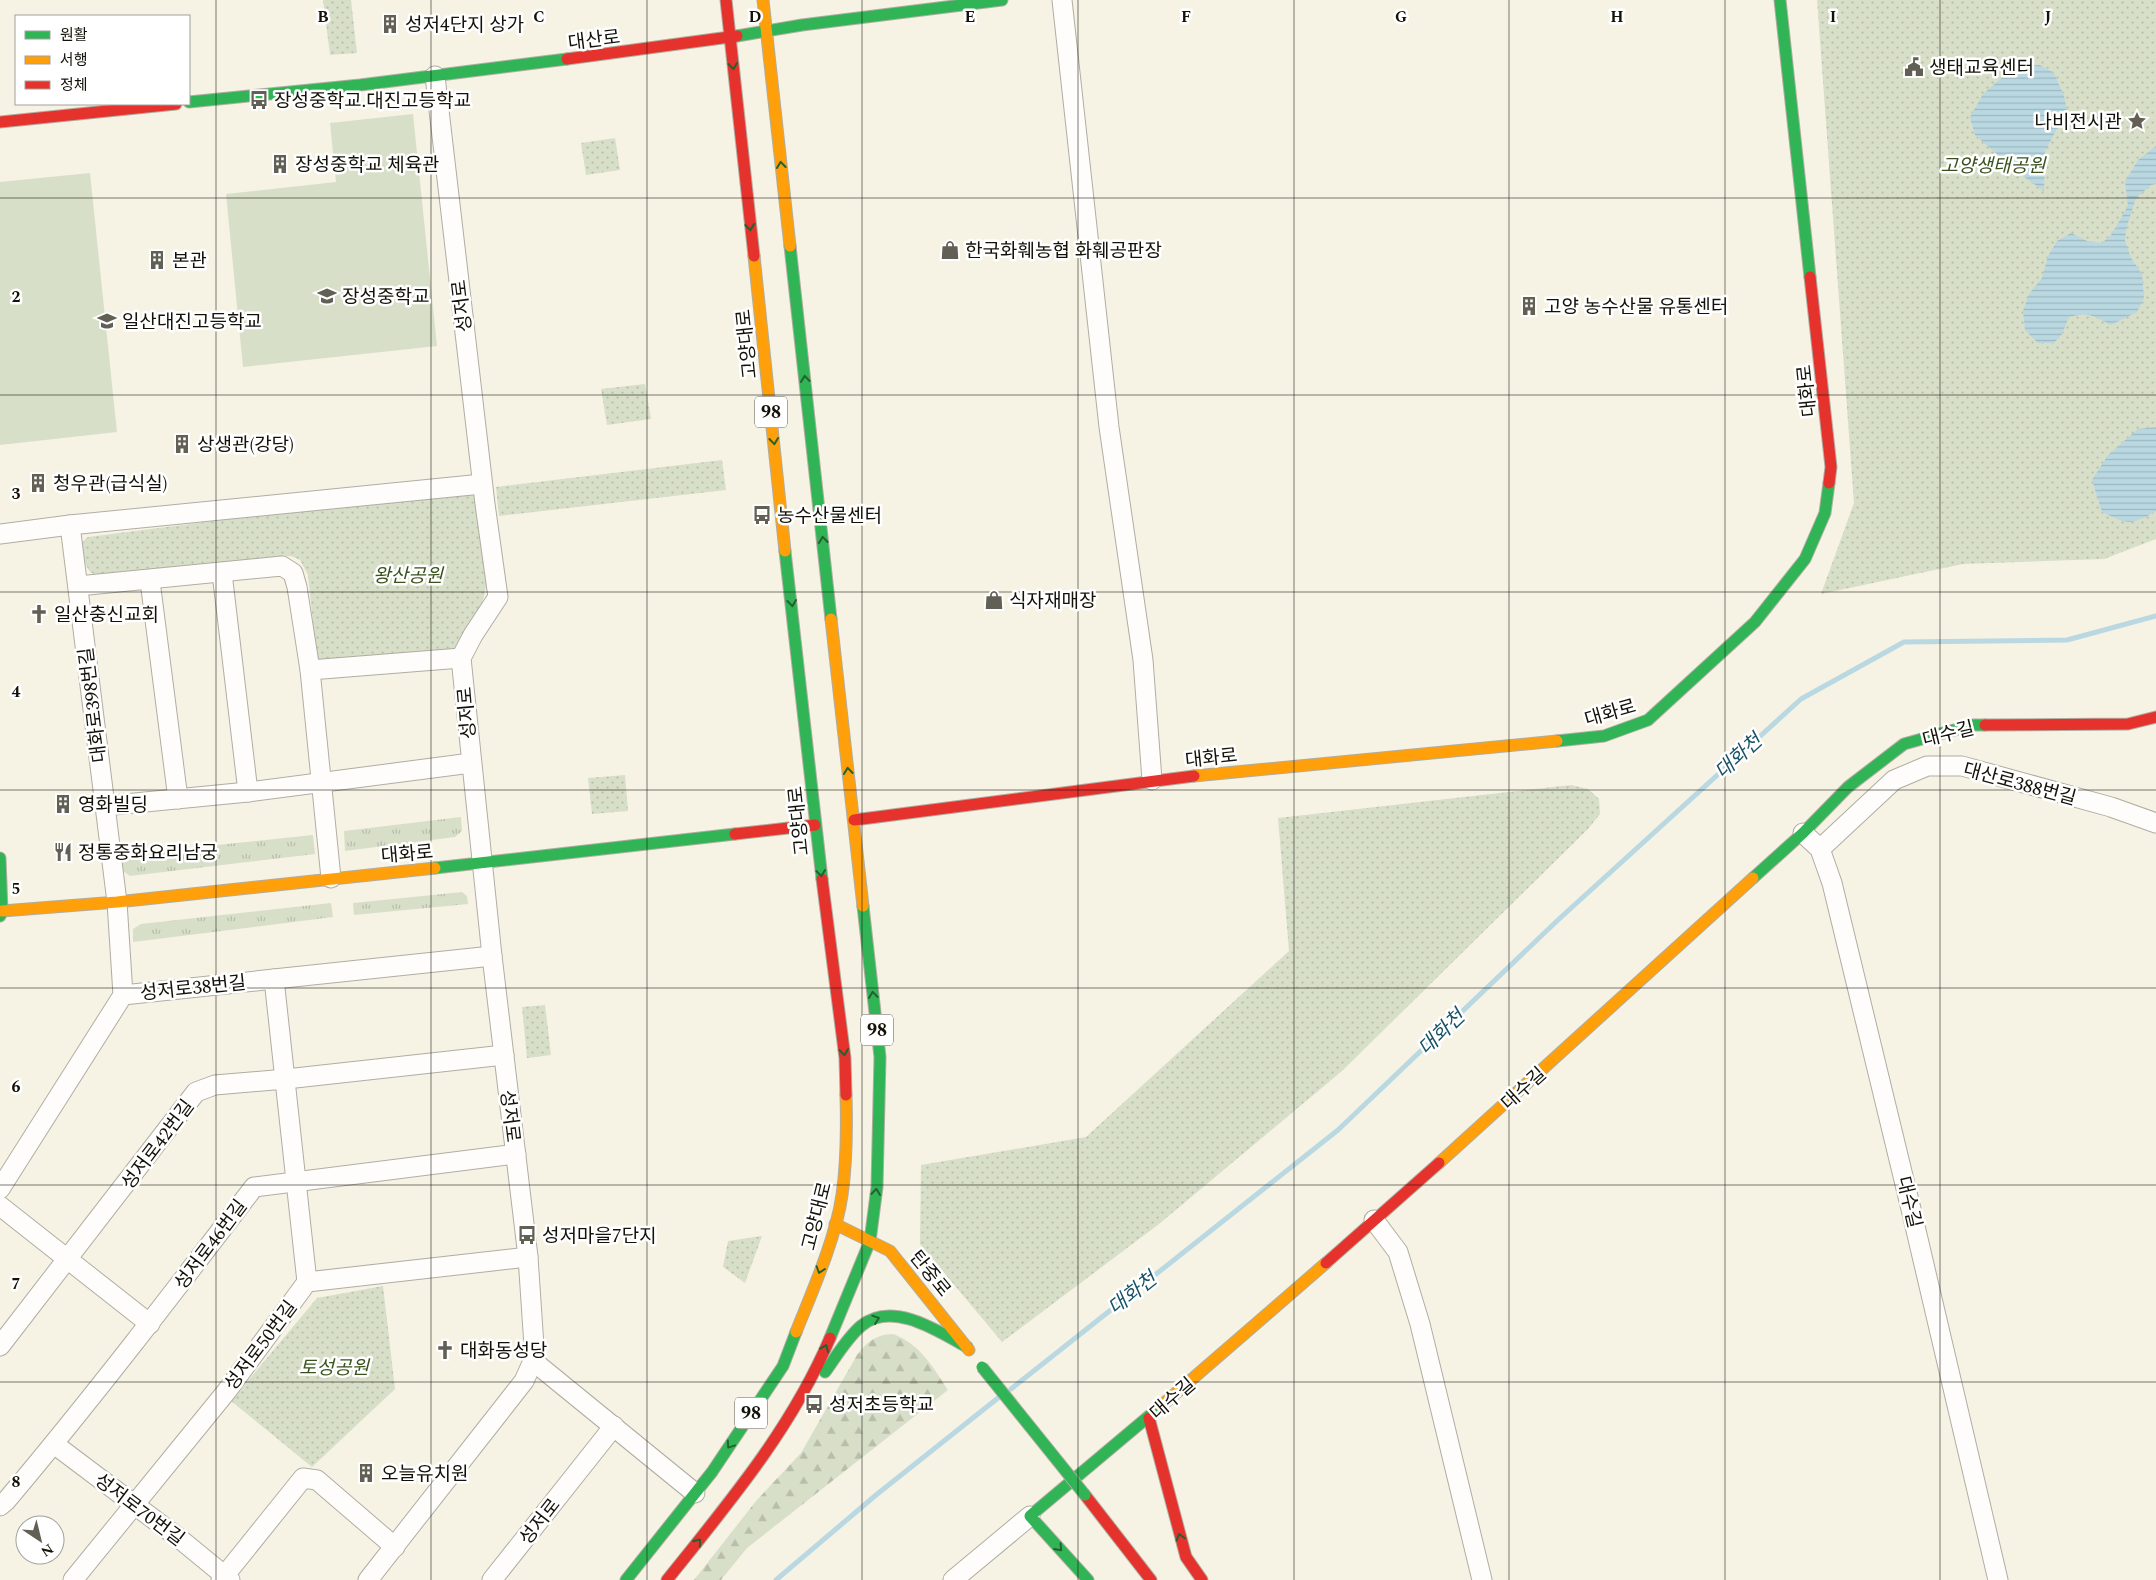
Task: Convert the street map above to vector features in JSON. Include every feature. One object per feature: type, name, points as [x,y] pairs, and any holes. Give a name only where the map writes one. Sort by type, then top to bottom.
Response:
[{"type":"main road","name":"고양대로","points":[[626,1580],[712,1472],[783,1366],[812,1292],[835,1224],[842,1196],[847,1148],[844,1058],[816,825],[726,0]]},
{"type":"main road","name":"98","points":[[667,1580],[743,1485],[787,1420],[820,1361],[870,1241],[876,1187],[880,1056],[763,0]]},
{"type":"main road","name":"대산로","points":[[190,102],[435,76],[730,38],[802,25],[1002,0]]},
{"type":"main road","name":"대화로","points":[[854,820],[1152,780],[1604,736],[1648,720],[1755,622],[1805,559],[1825,513],[1832,467],[1780,0]]},
{"type":"main road","points":[[0,122],[166,105]]},
{"type":"main road","name":"대수길","points":[[1030,1516],[1149,1418],[1493,1115],[1803,833],[1848,786],[1904,744],[1972,725],[2128,724],[2156,717]]},
{"type":"main road","name":"대화로","points":[[1,913],[483,864],[816,825]]},
{"type":"main road","points":[[0,858],[1,913]]},
{"type":"main road","name":"탄중로","points":[[835,1224],[890,1251],[1151,1580]]},
{"type":"main road","points":[[787,1420],[861,1326],[872,1319],[886,1316],[901,1317],[920,1323],[967,1347]]},
{"type":"main road","points":[[1149,1418],[1186,1557],[1202,1580]]},
{"type":"main road","points":[[1030,1516],[1088,1580]]},
{"type":"street","points":[[1062,0],[1109,427],[1143,660],[1152,780]]},
{"type":"street","name":"성저로","points":[[368,1580],[524,1381],[533,1361],[534,1332],[528,1257],[492,956],[461,658],[473,635],[498,597],[482,484],[435,76]]},
{"type":"street","points":[[0,534],[70,525],[482,484]]},
{"type":"street","name":"대화로398번길","points":[[70,525],[116,902],[123,994]]},
{"type":"street","points":[[78,586],[150,581],[282,566],[293,573],[296,577],[310,670],[331,878]]},
{"type":"street","points":[[222,573],[248,792]]},
{"type":"street","points":[[150,581],[178,800]]},
{"type":"street","points":[[310,670],[461,658]]},
{"type":"street","points":[[104,806],[248,792],[471,763]]},
{"type":"street","name":"대산로388번길","points":[[1820,849],[1894,780],[1928,766],[1962,766],[2111,807],[2156,823]]},
{"type":"street","name":"대수길","points":[[1803,833],[1820,849],[1832,883],[1909,1199],[1998,1580]]},
{"type":"street","name":"성저로38번길","points":[[0,1189],[123,994],[492,956]]},
{"type":"street","points":[[274,979],[307,1282]]},
{"type":"street","name":"성저로42번길","points":[[0,1346],[196,1092],[215,1085],[504,1055]]},
{"type":"street","name":"성저로46번길","points":[[0,1506],[54,1444],[150,1324],[254,1187],[372,1174],[516,1154]]},
{"type":"street","points":[[0,1206],[150,1324]]},
{"type":"street","points":[[1374,1220],[1398,1252],[1420,1324],[1482,1580]]},
{"type":"street","name":"성저로50번길","points":[[73,1580],[136,1505],[226,1392],[307,1282],[528,1257]]},
{"type":"street","points":[[533,1361],[695,1493]]},
{"type":"street","name":"성저로","points":[[492,1580],[614,1426]]},
{"type":"street","name":"성저로70번길","points":[[54,1444],[180,1539],[225,1578],[303,1478],[317,1480],[395,1547]]},
{"type":"street","name":"대수길","points":[[962,1577],[1030,1516]]},
{"type":"green space","points":[[323,0],[351,0],[357,53],[330,55]]},
{"type":"green space","name":"고양생태공원","points":[[1817,0],[2156,0],[2156,539],[2104,559],[1963,564],[1821,594],[1854,503]]},
{"type":"green space","points":[[413,114],[437,346],[243,367],[226,194],[336,182],[330,123]]},
{"type":"green space","points":[[615,138],[620,170],[586,175],[581,143]]},
{"type":"green space","points":[[90,173],[117,432],[0,445],[0,182]]},
{"type":"green space","points":[[645,384],[651,419],[607,425],[601,389]]},
{"type":"green space","points":[[722,460],[726,490],[499,516],[496,487]]},
{"type":"green space","name":"왕산공원","points":[[462,489],[474,496],[484,547],[487,577],[480,609],[463,639],[452,650],[317,662],[308,575],[300,560],[291,556],[101,577],[91,572],[84,559],[82,542],[88,537]]},
{"type":"green space","points":[[625,775],[628,811],[592,814],[588,778]]},
{"type":"green space","points":[[1571,785],[1588,789],[1599,799],[1600,814],[1588,829],[1342,1071],[1159,1224],[1002,1342],[920,1244],[921,1165],[1086,1137],[1289,951],[1278,818]]},
{"type":"green space","points":[[461,817],[462,831],[455,837],[345,851],[344,831]]},
{"type":"green space","points":[[313,835],[315,854],[130,876],[123,871],[121,855]]},
{"type":"green space","points":[[462,892],[467,896],[468,904],[354,915],[353,903]]},
{"type":"green space","points":[[331,903],[333,917],[133,942],[133,929],[141,924]]},
{"type":"green space","points":[[545,1005],[551,1055],[527,1058],[522,1007]]},
{"type":"green space","points":[[762,1236],[745,1283],[723,1267],[728,1241]]},
{"type":"green space","name":"토성공원","points":[[383,1286],[395,1389],[312,1467],[231,1401],[317,1298]]},
{"type":"green space","points":[[893,1334],[911,1344],[925,1357],[948,1390],[747,1548],[721,1580],[694,1580],[756,1501],[801,1453],[857,1355],[872,1340]]},
{"type":"water","points":[[2040,65],[2054,73],[2064,96],[2067,111],[2045,151],[2044,191],[2020,174],[1975,135],[1970,117],[1983,94],[2014,67]]},
{"type":"water","points":[[2156,146],[2156,184],[2151,185],[2136,198],[2126,229],[2125,241],[2131,258],[2142,274],[2144,298],[2137,312],[2111,325],[2091,315],[2081,314],[2069,317],[2062,334],[2054,343],[2038,343],[2025,330],[2023,311],[2029,294],[2042,278],[2048,256],[2057,241],[2071,233],[2087,241],[2102,243],[2111,235],[2128,206],[2125,181],[2138,160]]},
{"type":"water","points":[[2156,427],[2156,511],[2129,522],[2102,512],[2092,480],[2108,455],[2138,429]]},
{"type":"waterway","name":"대화천","points":[[1011,1389],[1338,1130],[1559,919],[1801,699],[1904,642],[2067,640],[2156,616]]},
{"type":"waterway","name":"대화천","points":[[776,1580],[876,1495],[998,1398]]},
{"type":"traffic: fast","points":[[737,36],[802,25],[1002,0]]},
{"type":"traffic: fast","points":[[1780,0],[1810,277]]},
{"type":"traffic: fast","points":[[190,102],[360,85],[567,59]]},
{"type":"traffic: fast","points":[[790,246],[831,619]]},
{"type":"traffic: fast","points":[[1557,741],[1604,736],[1648,720],[1755,622],[1805,559],[1825,513],[1829,483]]},
{"type":"traffic: fast","points":[[785,551],[822,879]]},
{"type":"traffic: fast","points":[[1753,878],[1803,833],[1848,787],[1904,744],[1972,725],[1985,725]]},
{"type":"traffic: fast","points":[[435,868],[735,834]]},
{"type":"traffic: fast","points":[[0,858],[2,911],[0,916]]},
{"type":"traffic: fast","points":[[830,1338],[870,1241],[877,1187],[880,1057],[863,906]]},
{"type":"traffic: fast","points":[[825,1372],[846,1342],[861,1326],[873,1319],[887,1316],[901,1317],[929,1326],[967,1347]]},
{"type":"traffic: fast","points":[[626,1580],[712,1472],[783,1366],[796,1332]]},
{"type":"traffic: fast","points":[[982,1367],[1085,1495]]},
{"type":"traffic: fast","points":[[1088,1580],[1030,1516],[1161,1406]]},
{"type":"traffic: slow","points":[[763,0],[790,246]]},
{"type":"traffic: slow","points":[[754,256],[785,551]]},
{"type":"traffic: slow","points":[[831,619],[863,906]]},
{"type":"traffic: slow","points":[[1194,776],[1557,741]]},
{"type":"traffic: slow","points":[[2,911],[117,902],[435,868]]},
{"type":"traffic: slow","points":[[1439,1163],[1753,878]]},
{"type":"traffic: slow","points":[[796,1332],[823,1265],[839,1212],[846,1157],[846,1095]]},
{"type":"traffic: slow","points":[[835,1224],[890,1251],[969,1350]]},
{"type":"traffic: slow","points":[[1161,1406],[1326,1263]]},
{"type":"traffic: jam","points":[[726,0],[754,256]]},
{"type":"traffic: jam","points":[[567,59],[737,36]]},
{"type":"traffic: jam","points":[[0,122],[166,105]]},
{"type":"traffic: jam","points":[[1810,277],[1831,467],[1829,483]]},
{"type":"traffic: jam","points":[[1985,725],[2128,724],[2156,717]]},
{"type":"traffic: jam","points":[[854,820],[1194,776]]},
{"type":"traffic: jam","points":[[735,834],[815,825]]},
{"type":"traffic: jam","points":[[822,879],[845,1058],[846,1095]]},
{"type":"traffic: jam","points":[[1326,1263],[1439,1163]]},
{"type":"traffic: jam","points":[[667,1580],[713,1523],[778,1434],[815,1371],[830,1338]]},
{"type":"traffic: jam","points":[[1149,1418],[1186,1557],[1202,1580]]},
{"type":"traffic: jam","points":[[1085,1495],[1151,1580]]},
{"type":"place","name":"성저4단지 상가","points":[[390,24]]},
{"type":"place","name":"생태교육센터","points":[[1914,67]]},
{"type":"place","name":"장성중학교.대진고등학교","points":[[259,100]]},
{"type":"place","name":"나비전시관","points":[[2137,121]]},
{"type":"place","name":"장성중학교 체육관","points":[[280,164]]},
{"type":"place","name":"한국화훼농협 화훼공판장","points":[[950,250]]},
{"type":"place","name":"본관","points":[[157,260]]},
{"type":"place","name":"장성중학교","points":[[327,296]]},
{"type":"place","name":"고양 농수산물 유통센터","points":[[1529,306]]},
{"type":"place","name":"일산대진고등학교","points":[[107,321]]},
{"type":"place","name":"상생관(강당)","points":[[182,444]]},
{"type":"place","name":"청우관(급식실)","points":[[38,483]]},
{"type":"place","name":"농수산물센터","points":[[762,515]]},
{"type":"place","name":"식자재매장","points":[[994,600]]},
{"type":"place","name":"일산충신교회","points":[[39,614]]},
{"type":"place","name":"영화빌딩","points":[[63,804]]},
{"type":"place","name":"정통중화요리남궁","points":[[63,852]]},
{"type":"place","name":"성저마을7단지","points":[[527,1235]]},
{"type":"place","name":"대화동성당","points":[[445,1350]]},
{"type":"place","name":"성저초등학교","points":[[814,1404]]},
{"type":"place","name":"오늘유치원","points":[[366,1473]]}]
